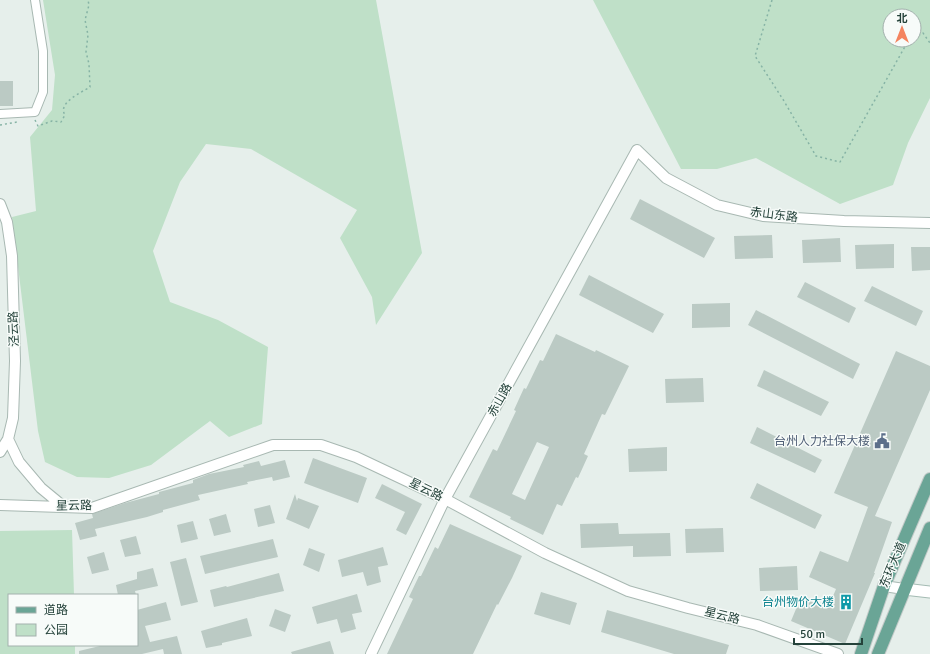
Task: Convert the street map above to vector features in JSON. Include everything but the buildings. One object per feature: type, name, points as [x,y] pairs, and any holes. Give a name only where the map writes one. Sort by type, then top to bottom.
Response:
[{"type":"main road","name":"东环大道","points":[[861,654],[884,586],[930,479]]},
{"type":"main road","name":"东环大道","points":[[878,654],[930,528]]},
{"type":"main road","points":[[904,589],[930,592]]},
{"type":"street","points":[[0,114],[35,112],[44,92],[44,51],[37,21],[35,0]]},
{"type":"street","name":"赤山东路","points":[[637,150],[666,178],[717,205],[763,216],[844,221],[930,223]]},
{"type":"street","name":"赤山路","points":[[371,654],[445,499],[637,150]]},
{"type":"street","name":"泾云路","points":[[0,204],[7,222],[12,256],[15,361],[13,418],[8,439],[0,452]]},
{"type":"street","points":[[8,439],[19,462],[41,488],[64,507]]},
{"type":"street","name":"星云路","points":[[0,505],[92,508],[273,445],[320,445],[356,457],[445,499],[545,553],[628,591],[757,625],[838,654]]},
{"type":"street","points":[[884,586],[904,589]]},
{"type":"path","points":[[35,119],[38,126],[52,121],[61,122],[65,115],[63,109],[68,101],[90,87],[86,52],[88,35],[85,20],[89,5],[88,0]]},
{"type":"path","points":[[772,0],[755,56],[784,101],[816,156],[840,162],[904,48]]},
{"type":"path","points":[[922,34],[924,33],[930,43]]},
{"type":"path","points":[[0,125],[21,122]]},
{"type":"green space","points":[[43,0],[376,0],[422,253],[376,325],[372,297],[340,238],[357,210],[251,149],[206,144],[180,182],[153,251],[170,302],[218,320],[268,347],[262,424],[229,437],[210,421],[151,465],[109,478],[77,477],[45,462],[38,431],[12,217],[36,211],[30,137],[52,110],[55,75]]},
{"type":"green space","points":[[593,0],[930,0],[930,98],[908,143],[893,185],[840,204],[756,158],[717,169],[681,169]]},
{"type":"green space","points":[[72,530],[74,594],[8,594],[8,646],[75,646],[75,654],[0,654],[0,531]]},
{"type":"place","name":"台州人力社保大楼","points":[[882,441]]},
{"type":"place","name":"台州物价大楼","points":[[846,602]]}]
